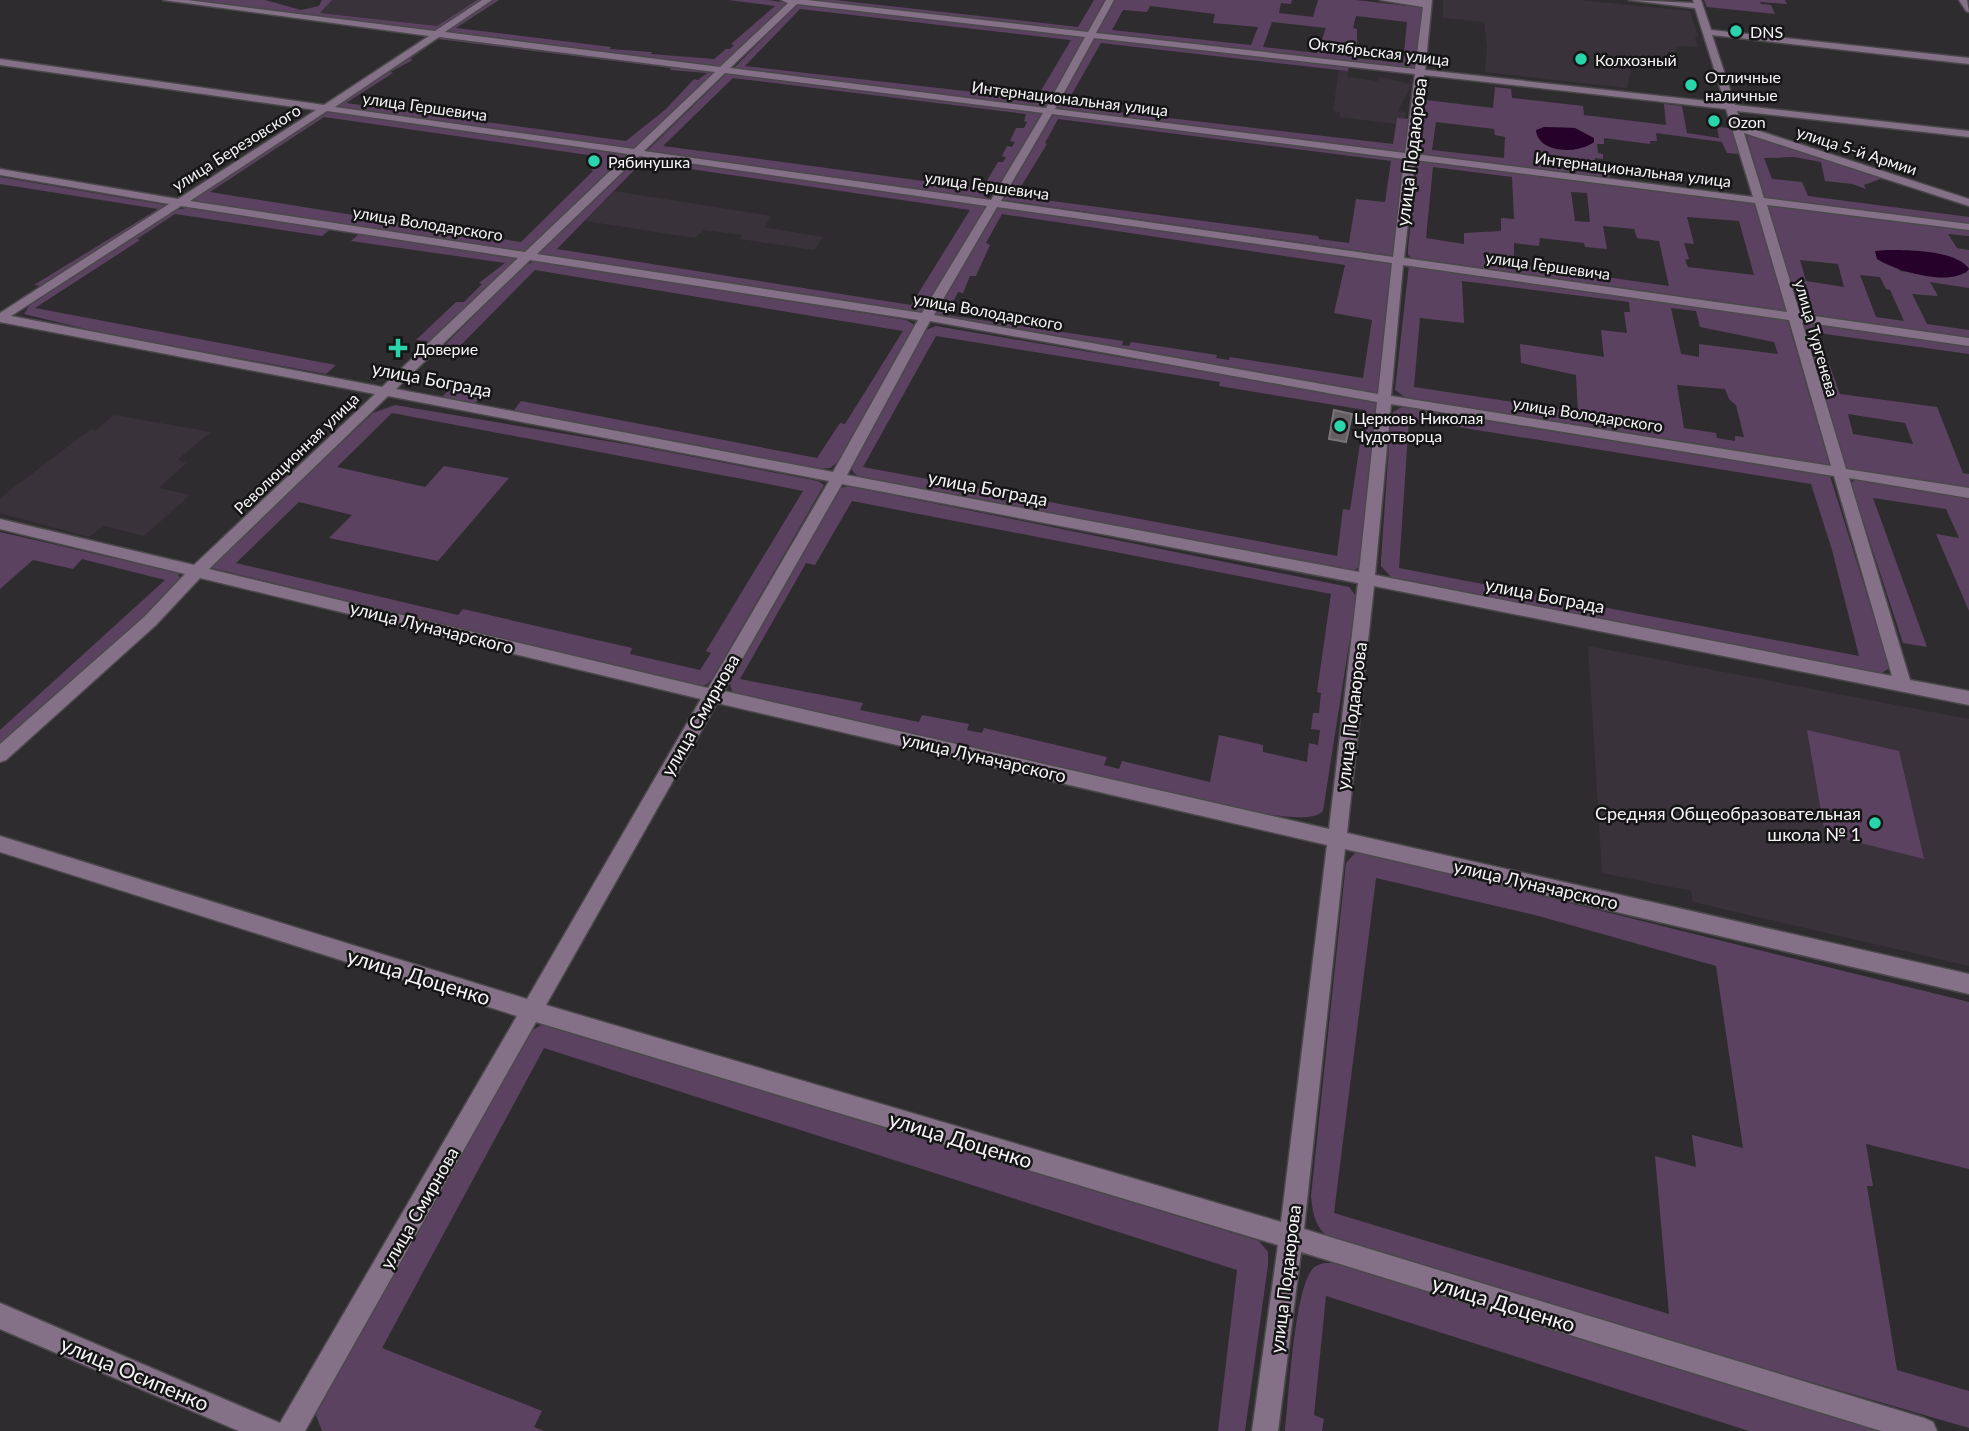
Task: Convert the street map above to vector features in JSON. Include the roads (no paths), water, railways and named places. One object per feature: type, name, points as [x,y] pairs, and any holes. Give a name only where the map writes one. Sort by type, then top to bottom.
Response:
[{"type":"street","name":"Интернациональная улица","points":[[167,0],[725,68],[1969,227]]},
{"type":"street","name":"улица Березовского","points":[[0,318],[488,0]]},
{"type":"street","name":"Октябрьская улица","points":[[792,0],[1969,134]]},
{"type":"street","name":"Революционная улица","points":[[0,755],[150,621],[198,570],[725,68],[792,0]]},
{"type":"street","name":"улица Смирнова","points":[[290,1431],[837,479],[926,317],[1049,111],[1110,0]]},
{"type":"street","points":[[1384,0],[1428,2]]},
{"type":"street","points":[[1633,0],[1698,3]]},
{"type":"street","points":[[1963,0],[1969,9]]},
{"type":"street","name":"улица Подаюрова","points":[[1265,1431],[1291,1237],[1367,579],[1398,260],[1428,2]]},
{"type":"street","name":"улица Тургенева","points":[[1698,3],[1760,201],[1903,685]]},
{"type":"street","points":[[1708,32],[1969,61]]},
{"type":"street","name":"улица Гершевича","points":[[0,62],[1969,342]]},
{"type":"street","name":"улица 5-й Армии","points":[[1736,127],[1969,203]]},
{"type":"street","name":"улица Володарского","points":[[0,172],[177,202],[926,317],[1385,399],[1969,493]]},
{"type":"street","name":"улица Бограда","points":[[0,318],[388,390],[1969,698]]},
{"type":"street","name":"улица Луначарского","points":[[0,524],[711,695],[1969,984]]},
{"type":"street","name":"улица Доценко","points":[[0,844],[532,1011],[1291,1237],[1924,1431]]},
{"type":"street","name":"улица Осипенко","points":[[0,1316],[270,1431]]},
{"type":"place","name":"DNS","points":[[1736,31]]},
{"type":"place","name":"Колхозный","points":[[1581,59]]},
{"type":"place","name":"Отличные наличные","points":[[1691,85]]},
{"type":"place","name":"Ozon","points":[[1714,121]]},
{"type":"place","name":"Рябинушка","points":[[594,161]]},
{"type":"place","name":"Доверие","points":[[398,348]]},
{"type":"place","name":"Церковь Николая Чудотворца","points":[[1340,426]]},
{"type":"place","name":"Средняя Общеобразовательная школа № 1","points":[[1875,823]]}]
